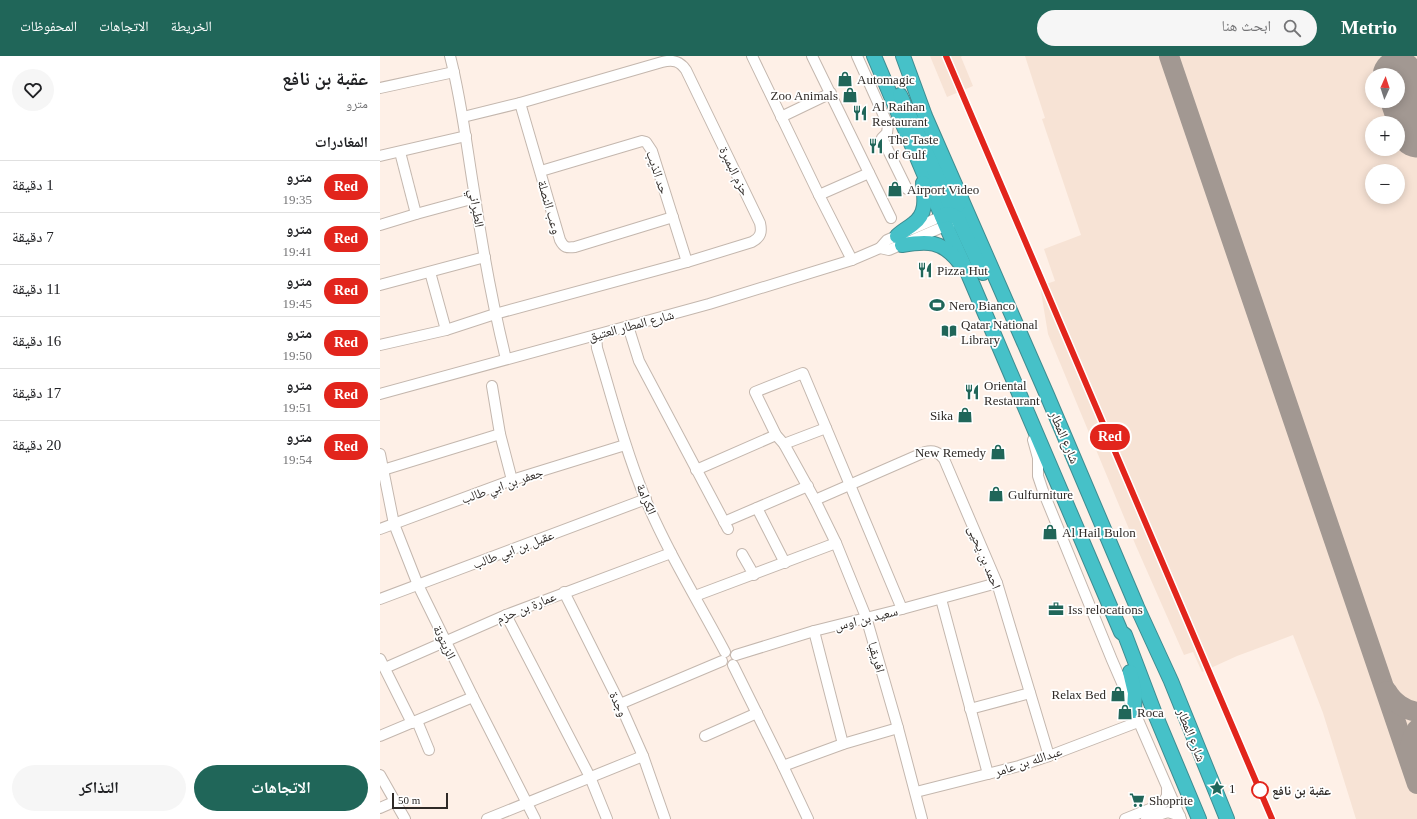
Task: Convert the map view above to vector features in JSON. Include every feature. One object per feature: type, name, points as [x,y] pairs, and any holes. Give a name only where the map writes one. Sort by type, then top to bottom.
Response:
[{"type":"highway","name":"شارع المطار","points":[[875,56],[944,221],[1031,418],[1121,632],[1125,635],[1155,714],[1199,819]]},
{"type":"highway","points":[[875,56],[903,99],[949,202],[953,206],[958,205],[961,196]]},
{"type":"highway","points":[[903,56],[925,116],[961,196],[964,218],[946,214],[944,221]]},
{"type":"highway","points":[[900,240],[923,212],[925,199],[921,167]]},
{"type":"highway","name":"شارع المطار","points":[[964,218],[1016,346],[1047,395],[1137,607],[1171,681],[1227,819]]},
{"type":"highway","points":[[900,240],[928,242],[940,245],[955,257],[969,276]]},
{"type":"highway","points":[[1121,632],[1134,687],[1136,716]]},
{"type":"street","name":"الطبراني","points":[[450,56],[463,117],[495,314],[506,359]]},
{"type":"street","points":[[752,56],[852,260]]},
{"type":"street","points":[[812,56],[891,218]]},
{"type":"street","points":[[857,56],[888,125],[887,133],[882,138],[907,189]]},
{"type":"street","name":"حزم البمبرة","points":[[380,345],[446,330],[495,314],[687,262],[752,242],[757,240],[760,235],[761,229],[757,216],[683,65],[676,61],[669,60],[520,103],[463,117]]},
{"type":"street","points":[[380,88],[454,72]]},
{"type":"street","points":[[781,117],[831,93]]},
{"type":"street","name":"وعب النصلة","points":[[520,103],[563,246],[567,248],[576,247],[673,217]]},
{"type":"street","points":[[380,156],[466,136]]},
{"type":"street","name":"حد الذيب","points":[[541,172],[642,141],[646,142],[652,151],[687,262]]},
{"type":"street","points":[[400,152],[416,214]]},
{"type":"street","points":[[819,195],[869,173]]},
{"type":"street","points":[[380,225],[475,198]]},
{"type":"street","name":"شارع المطار العتيق","points":[[380,394],[709,304],[852,260],[880,248],[887,240],[900,240],[944,221]]},
{"type":"street","points":[[380,285],[485,257]]},
{"type":"street","points":[[430,272],[446,330]]},
{"type":"street","points":[[628,326],[639,361],[726,525],[758,508],[808,486]]},
{"type":"street","name":"الكرامة","points":[[596,335],[597,348],[625,445],[646,499],[671,553],[695,596],[723,657]]},
{"type":"street","name":"افريقيا","points":[[826,428],[803,373],[755,392],[776,436],[784,444],[815,500],[836,543],[866,618],[916,792],[922,819]]},
{"type":"street","points":[[492,386],[500,434],[512,480]]},
{"type":"street","name":"شارع المطار","points":[[1031,418],[1029,427],[1038,458],[1038,476],[1043,492],[1136,716],[1181,818]]},
{"type":"street","points":[[784,444],[826,428],[902,609]]},
{"type":"street","points":[[383,470],[500,434]]},
{"type":"street","points":[[696,470],[776,436]]},
{"type":"street","name":"جعفر بن ابي طالب","points":[[380,529],[512,480],[625,445]]},
{"type":"street","name":"احمد بن يحيى","points":[[850,485],[925,452],[930,451],[940,454],[944,459],[997,583],[1049,756]]},
{"type":"street","name":"الزيتونة","points":[[380,454],[394,524],[418,585],[535,819]]},
{"type":"street","points":[[815,500],[850,485]]},
{"type":"street","name":"عقيل بن ابي طالب","points":[[380,599],[646,499]]},
{"type":"street","points":[[758,508],[785,563]]},
{"type":"street","points":[[695,596],[836,543]]},
{"type":"street","name":"عمارة بن حزم","points":[[382,663],[445,641],[564,592],[671,553]]},
{"type":"street","points":[[742,554],[754,575]]},
{"type":"street","name":"سعيد بن اوس","points":[[734,660],[814,631],[941,599],[997,583]]},
{"type":"street","name":"وجدة","points":[[564,592],[620,704],[643,756],[666,819]]},
{"type":"street","points":[[941,599],[988,774]]},
{"type":"street","points":[[506,615],[590,777],[607,819]]},
{"type":"street","points":[[814,631],[843,744]]},
{"type":"street","points":[[620,704],[723,657],[729,651],[733,652],[734,660],[757,713],[808,819]]},
{"type":"street","points":[[382,663],[429,750]]},
{"type":"street","points":[[970,709],[1030,693]]},
{"type":"street","points":[[380,736],[473,697]]},
{"type":"street","points":[[705,736],[757,713]]},
{"type":"street","name":"عبدالله بن عامر","points":[[916,792],[988,774],[1049,756],[1136,716]]},
{"type":"street","points":[[783,766],[843,744],[898,728]]},
{"type":"street","points":[[487,819],[643,756]]},
{"type":"street","points":[[380,774],[405,819]]},
{"type":"street","points":[[1125,819],[1162,804],[1167,796],[1168,790]]},
{"type":"street","points":[[380,808],[396,801]]},
{"type":"street","points":[[1146,819],[1168,812],[1181,818]]},
{"type":"shaded area","points":[[930,56],[962,56],[961,57],[973,86],[947,97]]},
{"type":"shaded area","points":[[1025,56],[1417,56],[1417,819],[1356,819],[1323,713],[1293,635],[1237,656],[1202,672],[1193,652],[1184,655],[1136,546],[1048,334],[1040,286],[1055,281],[1044,249],[1081,235],[1042,119],[1045,118]]},
{"type":"taxiway","points":[[1169,56],[1417,784]]},
{"type":"taxiway","points":[[1387,691],[1400,705],[1417,712]]},
{"type":"taxiway","points":[[1410,760],[1410,744],[1417,729]]},
{"type":"runway","points":[[1405,97],[1417,132]]},
{"type":"metro line","name":"Red","points":[[946,56],[1272,819]]},
{"type":"place","name":"Automagic","points":[[845,79]]},
{"type":"place","name":"Zoo Animals","points":[[850,95]]},
{"type":"place","name":"Al Raihan Restaurant","points":[[860,113]]},
{"type":"place","name":"The Taste of Gulf","points":[[876,146]]},
{"type":"place","name":"Airport Video","points":[[895,189]]},
{"type":"place","name":"Pizza Hut","points":[[925,270]]},
{"type":"place","name":"Nero Bianco","points":[[937,305]]},
{"type":"place","name":"Qatar National Library","points":[[949,331]]},
{"type":"place","name":"Oriental Restaurant","points":[[972,392]]},
{"type":"place","name":"Sika","points":[[965,415]]},
{"type":"place","name":"New Remedy","points":[[998,452]]},
{"type":"place","name":"Gulfurniture","points":[[996,494]]},
{"type":"place","name":"Al Hail Bulon","points":[[1050,532]]},
{"type":"place","name":"Iss relocations","points":[[1056,609]]},
{"type":"place","name":"Relax Bed","points":[[1118,694]]},
{"type":"place","name":"Roca","points":[[1125,712]]},
{"type":"place","name":"1","points":[[1217,788]]},
{"type":"place","name":"عقبة بن نافع","points":[[1260,790]]},
{"type":"place","name":"Shoprite","points":[[1137,800]]}]
